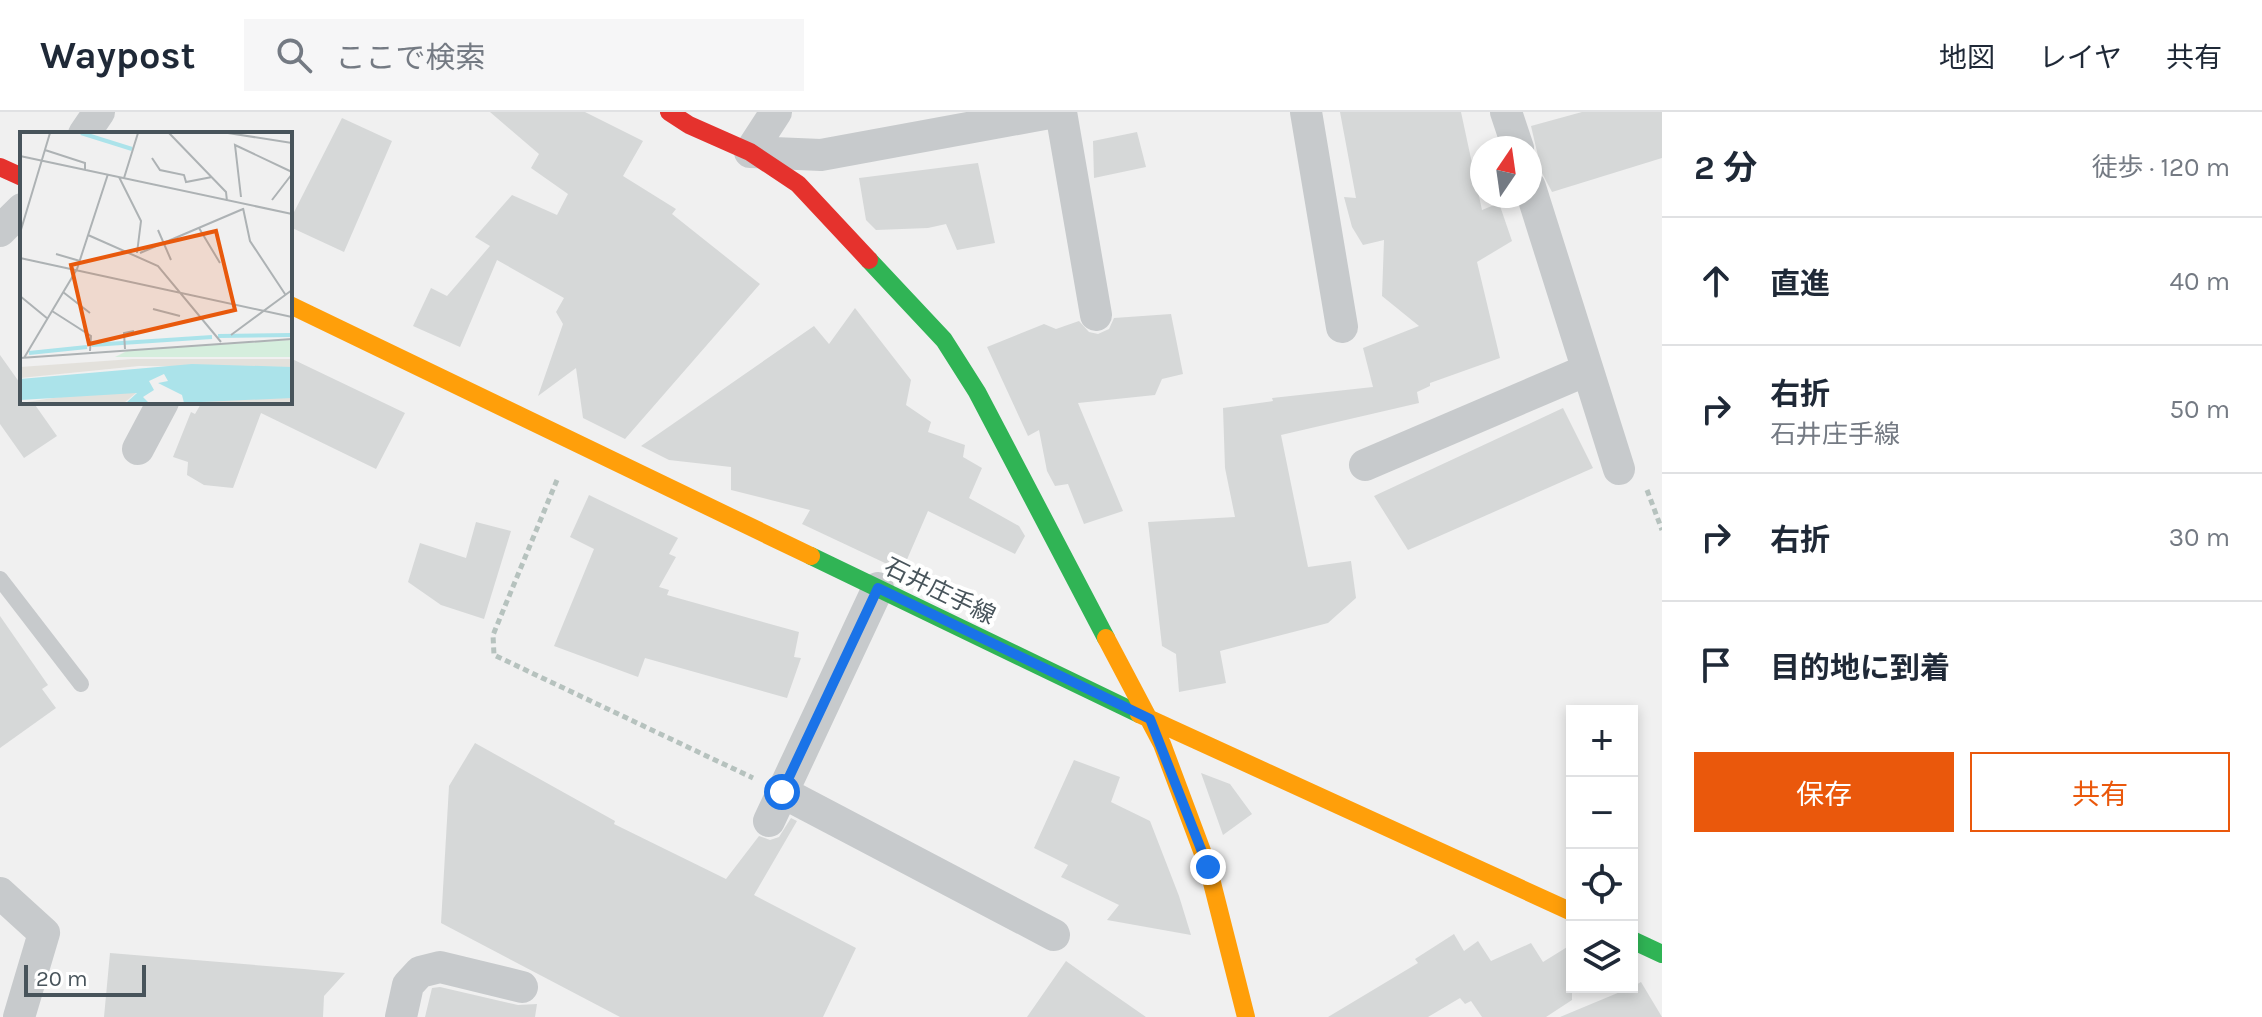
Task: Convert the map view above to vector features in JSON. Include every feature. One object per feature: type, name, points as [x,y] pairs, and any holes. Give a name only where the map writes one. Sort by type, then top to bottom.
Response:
[{"type":"street","points":[[85,132],[99,112]]},
{"type":"street","points":[[669,112],[689,125],[750,152],[798,184],[944,340],[977,392],[1150,719],[1208,867],[1246,1017]]},
{"type":"street","points":[[750,152],[776,112]]},
{"type":"street","points":[[750,152],[821,155],[1058,112],[1096,315]]},
{"type":"street","points":[[1306,112],[1342,327]]},
{"type":"street","points":[[1506,112],[1514,136]]},
{"type":"street","points":[[0,167],[20,176]]},
{"type":"street","points":[[1537,208],[1619,469]]},
{"type":"street","points":[[0,231],[20,211]]},
{"type":"street","name":"石井庄手線","points":[[292,306],[1150,719],[1566,909]]},
{"type":"street","points":[[1365,465],[1587,370]]},
{"type":"street","points":[[138,449],[162,404]]},
{"type":"street","points":[[769,821],[878,588]]},
{"type":"street","points":[[782,792],[1054,935]]},
{"type":"street","points":[[0,893],[44,933],[19,1017]]},
{"type":"street","points":[[1638,943],[1662,954]]},
{"type":"street","points":[[401,1017],[408,985],[420,972],[440,967],[522,987]]},
{"type":"lane","points":[[0,579],[81,684]]},
{"type":"path","points":[[558,477],[493,635],[494,655],[782,792]]},
{"type":"path","points":[[1654,484],[1646,487],[1662,530]]},
{"type":"building","points":[[490,112],[585,112],[643,141],[623,176],[676,209],[672,214],[760,284],[625,439],[583,418],[576,368],[538,396],[563,324],[556,312],[564,298],[497,260],[460,347],[413,326],[431,288],[447,296],[490,246],[475,237],[512,195],[557,215],[568,194],[531,168],[539,154]]},
{"type":"building","points":[[1340,112],[1461,112],[1470,154],[1470,208],[1501,208],[1512,241],[1477,262],[1500,358],[1430,383],[1430,386],[1417,392],[1419,403],[1281,435],[1308,567],[1351,561],[1356,598],[1328,623],[1220,651],[1226,683],[1179,692],[1176,654],[1162,646],[1148,522],[1235,517],[1225,468],[1223,408],[1273,401],[1272,398],[1373,387],[1363,348],[1419,326],[1382,296],[1384,240],[1363,245],[1352,227],[1344,197],[1356,198]]},
{"type":"building","points":[[1582,112],[1662,112],[1662,158],[1552,192],[1542,173],[1542,136],[1533,136],[1531,126]]},
{"type":"building","points":[[342,118],[392,141],[344,252],[292,228],[292,216]]},
{"type":"building","points":[[1137,132],[1146,167],[1094,178],[1093,141]]},
{"type":"building","points":[[978,163],[995,243],[957,250],[946,224],[928,228],[876,230],[866,220],[859,178]]},
{"type":"building","points":[[855,308],[911,380],[906,405],[931,422],[928,432],[965,445],[963,457],[982,468],[969,498],[1019,526],[1025,536],[1015,554],[928,511],[902,571],[802,524],[810,510],[731,490],[731,467],[669,460],[641,446],[814,326],[829,344]]},
{"type":"building","points":[[1171,314],[1183,374],[1162,379],[1155,395],[1078,403],[1123,511],[1084,524],[1068,484],[1055,486],[1047,471],[1039,430],[1028,436],[987,347],[1044,324],[1056,329],[1079,321],[1089,332],[1098,334],[1109,329],[1114,318]]},
{"type":"building","points":[[0,355],[20,383],[20,404],[34,404],[57,436],[24,458],[0,424]]},
{"type":"building","points":[[292,359],[405,413],[376,469],[261,413],[233,488],[204,485],[187,475],[188,462],[173,457],[191,412],[195,414],[201,404],[292,404]]},
{"type":"building","points":[[1563,408],[1593,468],[1408,550],[1374,496]]},
{"type":"building","points":[[589,495],[678,538],[669,554],[676,557],[659,587],[669,590],[667,595],[799,632],[794,657],[801,658],[787,698],[645,658],[638,677],[554,646],[594,549],[570,537]]},
{"type":"building","points":[[476,522],[511,531],[484,619],[441,605],[408,582],[420,543],[466,558]]},
{"type":"building","points":[[0,616],[48,685],[42,689],[56,708],[0,748]]},
{"type":"building","points":[[475,743],[615,821],[614,824],[726,879],[759,836],[770,840],[779,837],[791,818],[797,821],[754,895],[856,948],[823,1017],[620,1017],[441,923],[449,786]]},
{"type":"building","points":[[1074,760],[1120,777],[1111,802],[1150,821],[1191,935],[1107,920],[1119,905],[1061,877],[1068,865],[1034,848]]},
{"type":"building","points":[[1201,773],[1230,784],[1252,814],[1223,835]]},
{"type":"building","points":[[1454,934],[1464,951],[1478,941],[1491,961],[1531,943],[1543,962],[1566,948],[1566,993],[1572,993],[1572,1000],[1546,1017],[1482,1017],[1471,1001],[1465,1004],[1460,998],[1428,1017],[1328,1017],[1418,963],[1415,959]]},
{"type":"building","points":[[110,953],[345,973],[324,996],[323,1017],[104,1017]]},
{"type":"building","points":[[1066,961],[1087,976],[1146,1017],[1027,1017]]},
{"type":"building","points":[[1641,982],[1662,1017],[1560,1017],[1618,993],[1638,993],[1638,984]]},
{"type":"building","points":[[440,987],[518,1005],[537,1004],[535,1017],[425,1017],[432,988]]},
{"type":"traffic: fast","points":[[869,260],[944,340],[977,392],[1106,638]]},
{"type":"traffic: fast","points":[[811,556],[1139,714]]},
{"type":"traffic: fast","points":[[1638,943],[1662,954]]},
{"type":"traffic: slow","points":[[292,306],[811,556]]},
{"type":"traffic: slow","points":[[1106,638],[1162,744],[1208,867],[1246,1017]]},
{"type":"traffic: slow","points":[[1139,714],[1566,909]]},
{"type":"traffic: jam","points":[[669,112],[689,125],[750,152],[798,184],[869,260]]},
{"type":"traffic: jam","points":[[0,167],[20,176]]},
{"type":"route","points":[[782,792],[878,588],[1150,719],[1208,867]]}]
